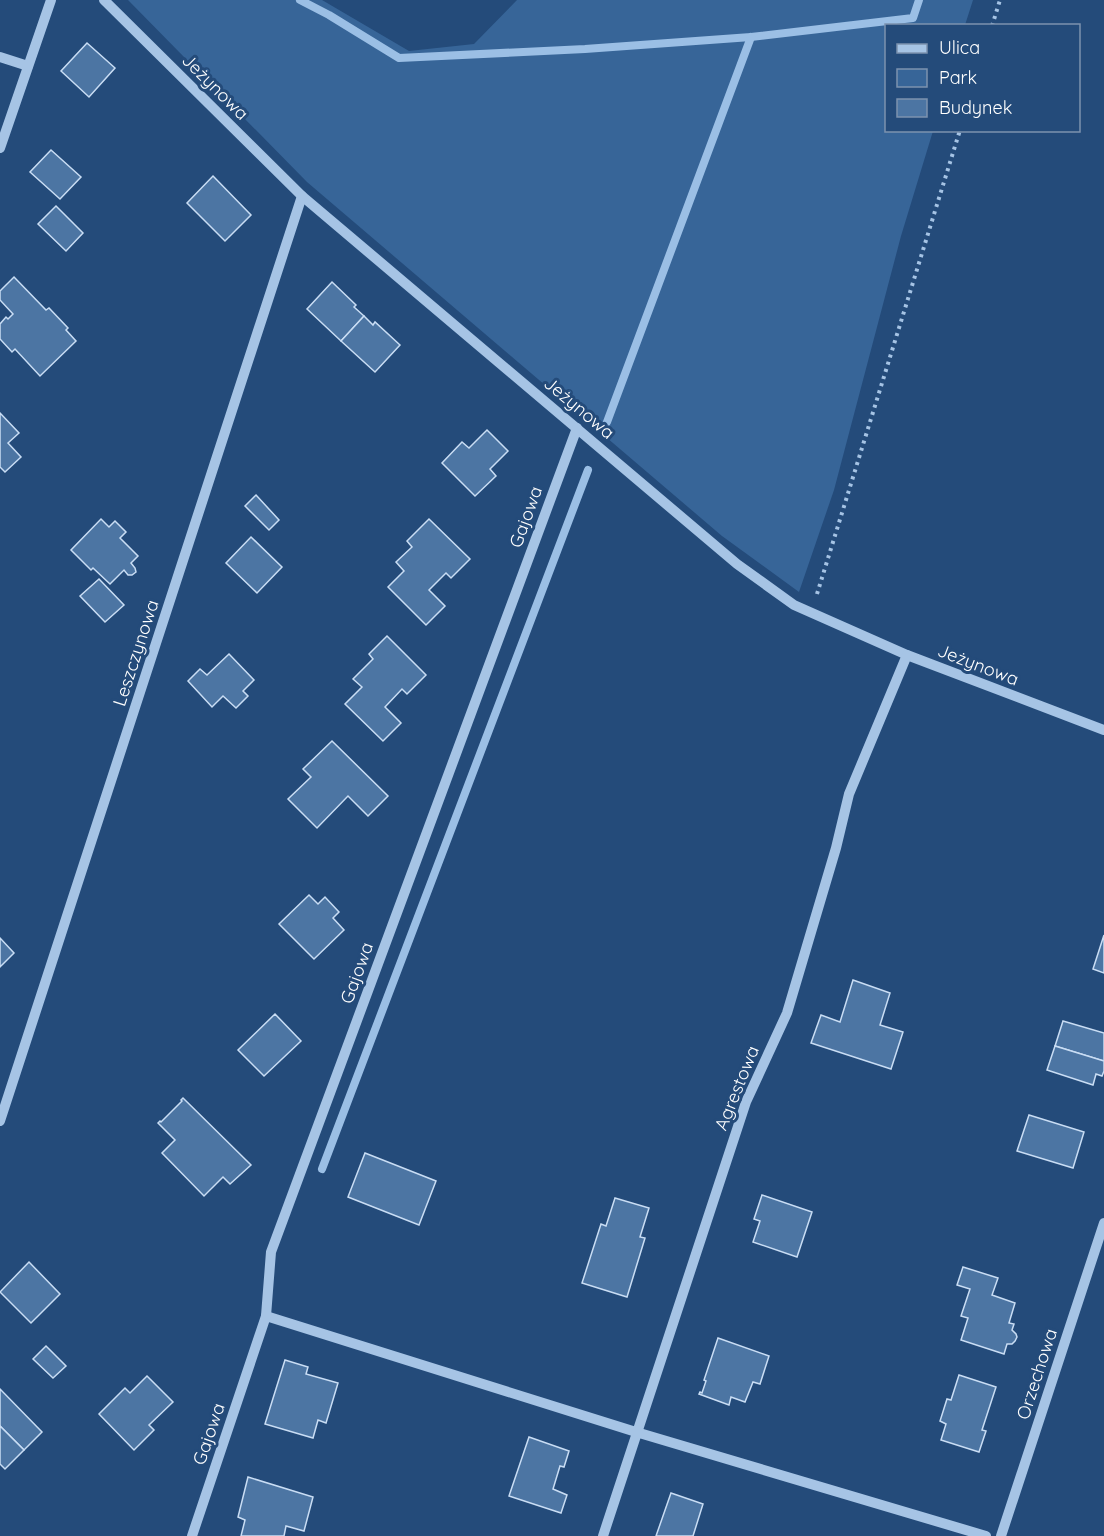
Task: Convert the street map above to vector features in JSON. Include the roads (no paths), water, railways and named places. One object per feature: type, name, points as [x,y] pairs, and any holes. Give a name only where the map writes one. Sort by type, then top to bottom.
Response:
[{"type":"street","points":[[0,148],[51,0]]},
{"type":"street","name":"Jeżynowa","points":[[104,0],[302,196],[737,564],[794,605],[907,655],[1104,730]]},
{"type":"street","points":[[0,57],[28,66]]},
{"type":"street","name":"Leszczynowa","points":[[0,1121],[302,196]]},
{"type":"street","name":"Gajowa","points":[[192,1536],[266,1316],[271,1252],[577,428]]},
{"type":"street","name":"Agrestowa","points":[[603,1536],[746,1102],[787,1013],[836,848],[849,794],[907,655]]},
{"type":"street","name":"Orzechowa","points":[[1001,1536],[1104,1223]]},
{"type":"street","points":[[266,1316],[636,1432],[986,1536]]},
{"type":"waterway","points":[[300,0],[399,58],[585,49],[751,37],[913,18],[919,0]]},
{"type":"waterway","points":[[607,422],[751,37]]},
{"type":"waterway","points":[[322,1169],[588,470]]}]
